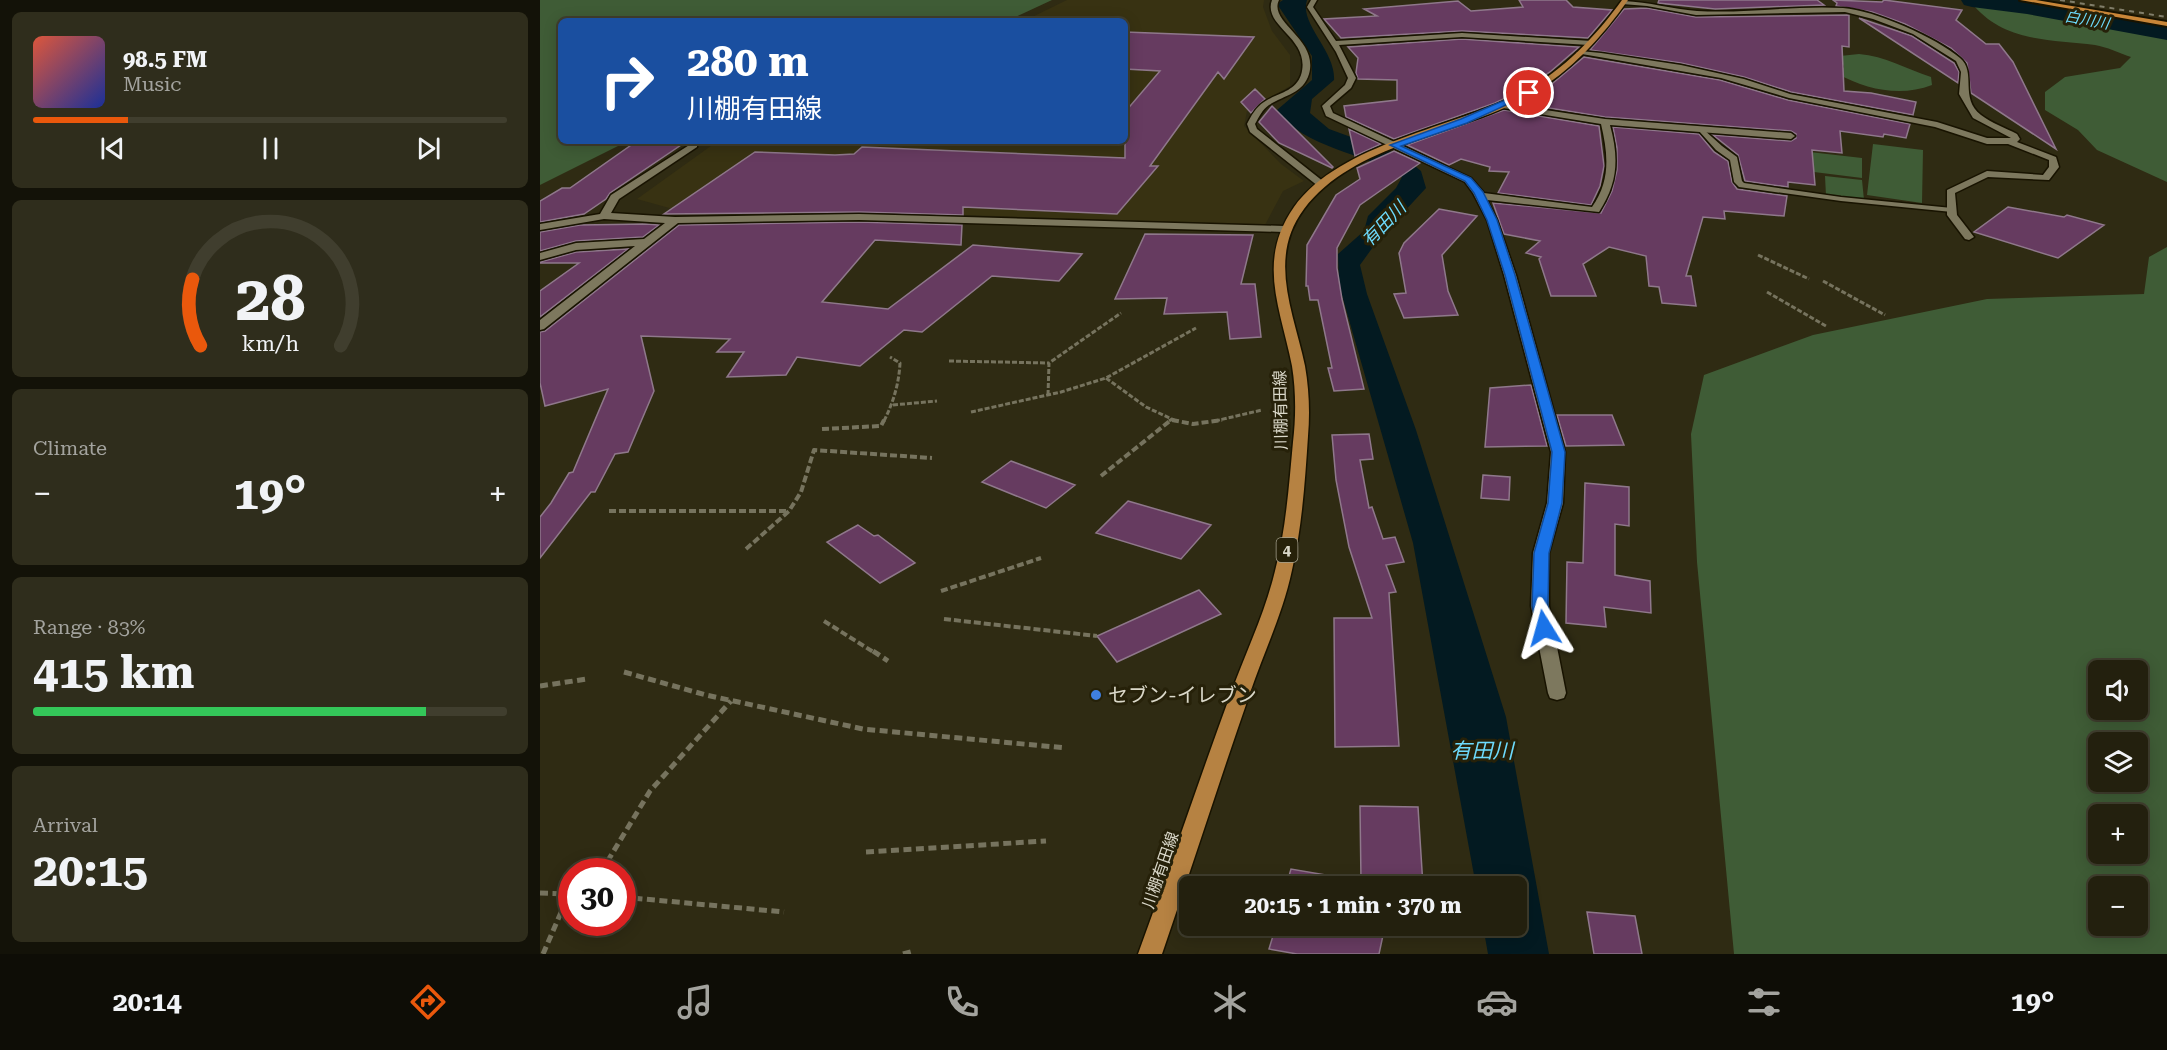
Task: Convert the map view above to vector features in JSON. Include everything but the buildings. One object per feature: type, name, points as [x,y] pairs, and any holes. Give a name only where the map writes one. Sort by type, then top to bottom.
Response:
[{"type":"highway","points":[[2023,0],[2167,24]]},
{"type":"main road","name":"川棚有田線","points":[[1150,954],[1284,571],[1296,496],[1302,428],[1299,366],[1285,318],[1277,278],[1284,229],[1302,204],[1321,184],[1359,162],[1392,146],[1464,121],[1529,93],[1580,53],[1624,2]]},
{"type":"street","points":[[1276,0],[1274,2],[1278,21],[1295,35],[1305,52],[1307,68],[1298,86],[1264,103],[1256,111],[1251,124],[1253,130],[1321,184]]},
{"type":"street","points":[[1314,0],[1310,7],[1334,43],[1352,78],[1348,86],[1326,106],[1329,114],[1392,146],[1468,180],[1480,196],[1492,220],[1510,275],[1558,452],[1555,503],[1541,553],[1540,606],[1557,693]]},
{"type":"street","points":[[1624,2],[1696,13],[1845,10],[1915,33],[1959,60],[1965,72],[1963,94],[1976,116],[2014,136],[2016,139],[2010,142]]},
{"type":"street","points":[[1334,43],[1462,35],[1589,43]]},
{"type":"street","points":[[1580,53],[1646,60],[1689,69],[1788,96],[1869,110],[1940,126],[1985,140],[2010,142],[2053,159],[2054,167],[2049,177],[1987,174],[1950,192],[1952,215],[1969,237]]},
{"type":"street","points":[[1500,105],[1605,122],[1791,136]]},
{"type":"street","points":[[1480,196],[1595,210],[1607,196],[1609,178],[1613,170],[1613,155],[1605,122]]},
{"type":"street","points":[[604,216],[615,197],[694,145]]},
{"type":"street","points":[[540,226],[604,216],[675,220],[859,217],[1284,229]]},
{"type":"street","points":[[540,326],[675,220]]},
{"type":"street","points":[[540,257],[546,252],[579,247],[648,242]]},
{"type":"lane","points":[[1701,130],[1734,159],[1738,182],[1742,185],[1840,199],[1952,210]]},
{"type":"path","points":[[1758,255],[1809,279]]},
{"type":"path","points":[[1823,281],[1885,315]]},
{"type":"path","points":[[1767,292],[1826,326]]},
{"type":"path","points":[[949,361],[1049,363],[1121,313]]},
{"type":"path","points":[[971,412],[1048,395],[1106,378],[1196,328]]},
{"type":"path","points":[[822,429],[881,426],[893,405],[900,363],[890,357]]},
{"type":"path","points":[[1048,395],[1049,363]]},
{"type":"path","points":[[1106,378],[1140,403],[1173,419],[1192,424],[1262,410]]},
{"type":"path","points":[[893,405],[937,400]]},
{"type":"path","points":[[1101,476],[1173,419]]},
{"type":"path","points":[[746,549],[789,511],[801,492],[814,450],[932,458]]},
{"type":"path","points":[[609,511],[789,511]]},
{"type":"path","points":[[941,591],[1041,558]]},
{"type":"path","points":[[944,620],[1097,636]]},
{"type":"path","points":[[824,621],[888,661]]},
{"type":"path","points":[[624,672],[731,701],[863,729],[1066,748]]},
{"type":"path","points":[[540,686],[587,679]]},
{"type":"path","points":[[609,858],[650,791],[731,701]]},
{"type":"path","points":[[866,852],[1046,841]]},
{"type":"path","points":[[540,893],[558,894]]},
{"type":"path","points":[[636,898],[784,912]]},
{"type":"path","points":[[543,954],[558,921]]},
{"type":"path","points":[[903,954],[914,951]]},
{"type":"shaded area","points":[[1067,0],[1264,0],[1263,7],[1272,31],[1290,55],[1290,86],[1247,111],[1244,126],[1281,164],[1304,181],[1283,191],[1265,225],[904,213],[691,214],[637,199],[714,144],[1128,144],[1128,18],[1030,18]]},
{"type":"green space","points":[[540,0],[1052,0],[1013,18],[558,18],[558,144],[622,144],[540,185]]},
{"type":"green space","points":[[1974,6],[2047,13],[2167,38],[2167,182],[2097,150],[2078,130],[2045,110],[2045,92],[2065,77],[2120,68],[2131,57],[2100,46],[2046,40],[2015,33],[1987,18]]},
{"type":"green space","points":[[1859,54],[1887,60],[1931,77],[1932,85],[1908,91],[1884,90],[1849,80],[1838,74],[1844,67],[1840,56]]},
{"type":"green space","points":[[1873,144],[1923,150],[1922,203],[1867,195]]},
{"type":"green space","points":[[1792,150],[1862,158],[1862,178],[1790,169]]},
{"type":"green space","points":[[1825,176],[1862,180],[1864,200],[1826,196]]},
{"type":"green space","points":[[2167,247],[2167,954],[1734,954],[1697,562],[1691,434],[1704,375],[1813,335],[1987,299],[2144,294],[2149,257]]},
{"type":"water","name":"有田川","points":[[1283,0],[1307,0],[1308,19],[1330,59],[1334,80],[1312,99],[1310,113],[1329,129],[1403,156],[1421,171],[1426,188],[1378,240],[1360,265],[1367,294],[1416,430],[1506,717],[1549,954],[1488,954],[1485,936],[1527,936],[1527,876],[1474,876],[1413,543],[1339,285],[1338,254],[1364,231],[1368,216],[1396,188],[1402,177],[1370,161],[1318,142],[1289,123],[1277,110],[1312,80],[1312,56],[1277,4]]},
{"type":"waterway","name":"白川川","points":[[1972,0],[2027,7],[2167,33]]},
{"type":"railway","points":[[2060,0],[2167,17]]},
{"type":"place","name":"セブン-イレブン","points":[[1096,695]]},
{"type":"route","points":[[1529,93],[1464,121],[1394,145],[1468,180],[1478,192],[1492,220],[1510,275],[1545,396],[1558,452],[1555,503],[1541,553],[1540,606],[1544,628]]}]
